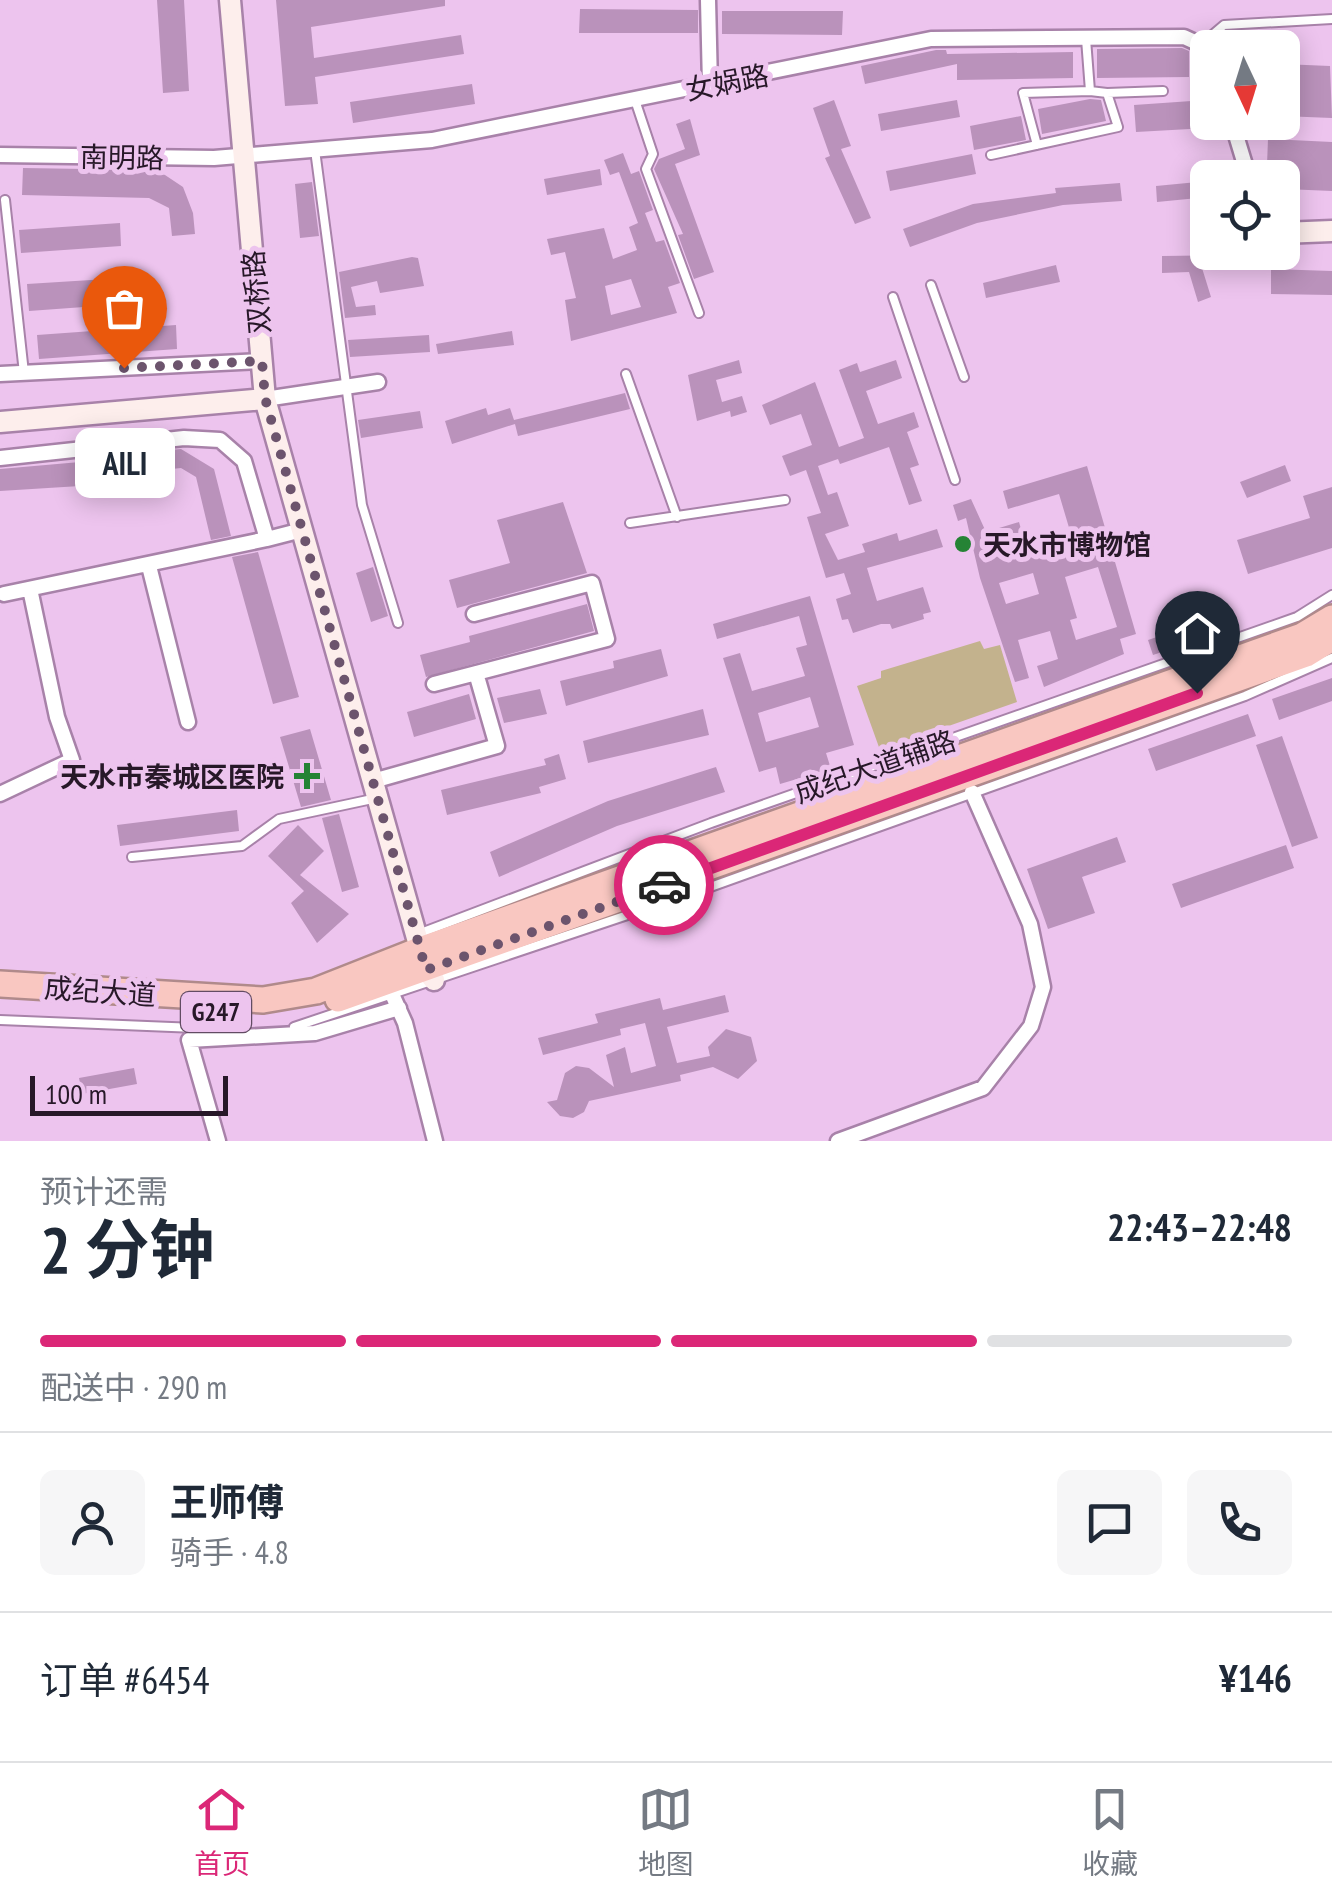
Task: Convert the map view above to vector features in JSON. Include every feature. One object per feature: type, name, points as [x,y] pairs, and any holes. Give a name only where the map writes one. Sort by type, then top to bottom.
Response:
[{"type":"highway","name":"成纪大道","points":[[0,998],[216,1027],[317,1006],[393,996],[424,959],[1302,636],[1332,618]]},
{"type":"highway","name":"成纪大道","points":[[0,984],[263,1000],[316,991],[424,959],[1306,654],[1332,638]]},
{"type":"main road","name":"双桥路","points":[[230,0],[265,398],[424,959]]},
{"type":"main road","points":[[1300,232],[1332,231]]},
{"type":"main road","points":[[0,422],[265,398]]},
{"type":"street","points":[[708,0],[710,85]]},
{"type":"street","name":"女娲路","points":[[244,156],[432,140],[931,40],[1190,39]]},
{"type":"street","name":"南明路","points":[[0,156],[244,156]]},
{"type":"street","points":[[0,374],[262,361]]},
{"type":"street","points":[[265,398],[378,382]]},
{"type":"street","points":[[0,458],[184,438],[220,440],[244,460],[267,540]]},
{"type":"street","points":[[4,594],[149,566],[302,530]]},
{"type":"street","points":[[149,566],[188,722]]},
{"type":"street","points":[[434,684],[607,639],[592,583],[474,614]]},
{"type":"street","points":[[0,794],[72,760],[57,717],[30,589]]},
{"type":"street","points":[[375,790],[498,746],[476,673]]},
{"type":"street","points":[[838,1141],[983,1088],[1031,1026],[1043,986],[1030,924],[972,792]]},
{"type":"street","points":[[393,996],[436,1141]]},
{"type":"street","points":[[216,1027],[189,1040],[218,1141]]},
{"type":"lane","points":[[1220,30],[1224,25],[1332,18]]},
{"type":"lane","points":[[1086,38],[1090,91]]},
{"type":"lane","points":[[1037,145],[1023,92],[1163,91]]},
{"type":"lane","points":[[990,155],[1118,127],[1107,93]]},
{"type":"lane","points":[[635,100],[654,154],[646,169],[699,313]]},
{"type":"lane","points":[[315,150],[349,386],[348,424],[362,506],[398,624]]},
{"type":"lane","points":[[4,200],[24,372]]},
{"type":"lane","points":[[931,285],[964,377]]},
{"type":"lane","points":[[893,296],[955,480]]},
{"type":"lane","points":[[626,374],[677,518]]},
{"type":"lane","points":[[630,522],[785,500]]},
{"type":"lane","name":"成纪大道辅路","points":[[424,959],[711,823],[1297,617],[1332,596]]},
{"type":"lane","name":"成纪大道辅路","points":[[424,959],[972,792],[1245,696],[1332,658]]},
{"type":"lane","points":[[132,857],[242,846],[278,819],[375,790]]},
{"type":"lane","points":[[0,1020],[216,1027]]},
{"type":"shaded area","points":[[980,641],[984,649],[1000,645],[1017,702],[880,750],[857,686],[881,678],[881,671]]},
{"type":"building","points":[[157,0],[184,0],[189,91],[163,93]]},
{"type":"building","points":[[276,0],[445,0],[445,6],[311,27],[314,58],[461,35],[464,54],[315,77],[318,104],[285,106]]},
{"type":"building","points":[[580,9],[698,10],[698,33],[579,33]]},
{"type":"building","points":[[722,11],[843,11],[842,35],[722,34]]},
{"type":"building","points":[[1097,49],[1189,51],[1189,77],[1097,78]]},
{"type":"building","points":[[946,50],[947,54],[1073,52],[1073,78],[957,80],[957,64],[865,84],[861,66]]},
{"type":"building","points":[[1300,65],[1330,66],[1332,118],[1300,117]]},
{"type":"building","points":[[472,84],[475,104],[353,123],[350,102]]},
{"type":"building","points":[[834,100],[851,146],[841,149],[871,218],[855,224],[825,158],[830,156],[813,108]]},
{"type":"building","points":[[957,100],[960,117],[881,131],[878,114]]},
{"type":"building","points":[[1101,100],[1106,121],[1042,134],[1038,109]]},
{"type":"building","points":[[1190,101],[1190,129],[1136,132],[1134,105]]},
{"type":"building","points":[[1021,116],[1026,140],[974,150],[970,126]]},
{"type":"building","points":[[690,119],[700,155],[675,164],[714,272],[694,279],[678,235],[683,234],[654,169],[659,159],[685,149],[676,124]]},
{"type":"building","points":[[1268,140],[1332,142],[1332,191],[1300,190],[1300,160],[1267,160]]},
{"type":"building","points":[[623,153],[631,174],[639,171],[653,210],[645,213],[656,242],[664,240],[680,283],[668,287],[677,313],[571,341],[565,300],[576,298],[565,252],[551,255],[547,239],[604,228],[613,259],[637,250],[629,227],[638,223],[619,172],[610,175],[604,160]],"holes":[[[631,279],[641,307],[611,315],[605,286]]]},
{"type":"building","points":[[972,154],[976,174],[890,191],[886,171]]},
{"type":"building","points":[[23,168],[150,170],[165,175],[183,187],[193,213],[195,234],[172,236],[169,208],[149,198],[22,195]]},
{"type":"building","points":[[600,169],[602,185],[547,195],[544,179]]},
{"type":"building","points":[[312,182],[319,236],[300,238],[295,184]]},
{"type":"building","points":[[1120,183],[1122,201],[1063,205],[977,223],[910,247],[903,229],[973,204],[1056,193],[1055,188]]},
{"type":"building","points":[[1190,183],[1190,199],[1157,202],[1156,186]]},
{"type":"building","points":[[120,223],[121,246],[21,253],[19,230]]},
{"type":"building","points":[[1162,256],[1190,256],[1190,270],[1203,270],[1211,297],[1198,302],[1189,272],[1162,273]]},
{"type":"building","points":[[418,258],[424,286],[380,293],[377,281],[351,287],[356,307],[375,305],[376,315],[345,318],[339,272]]},
{"type":"building","points":[[1056,265],[1060,282],[986,298],[983,283]]},
{"type":"building","points":[[1271,270],[1332,271],[1332,295],[1271,294]]},
{"type":"building","points":[[123,278],[125,304],[29,311],[27,284]]},
{"type":"building","points":[[176,325],[177,349],[39,359],[37,335]]},
{"type":"building","points":[[512,331],[514,345],[438,354],[436,344]]},
{"type":"building","points":[[429,335],[430,352],[350,357],[348,340]]},
{"type":"building","points":[[739,360],[742,373],[716,380],[722,402],[742,396],[747,412],[731,417],[730,411],[697,421],[688,375]]},
{"type":"building","points":[[896,360],[902,378],[866,391],[878,424],[914,412],[919,427],[907,432],[919,465],[910,468],[922,501],[909,505],[889,447],[840,464],[838,459],[818,466],[828,495],[837,492],[849,526],[825,534],[838,560],[865,552],[862,544],[897,533],[899,541],[937,529],[943,547],[867,568],[877,601],[923,587],[931,612],[923,614],[924,619],[892,629],[890,624],[881,624],[853,633],[848,619],[842,620],[836,599],[851,594],[844,573],[826,578],[807,517],[821,513],[806,470],[790,476],[782,456],[812,445],[801,414],[770,425],[762,405],[815,382],[839,447],[864,438],[839,370],[857,363],[860,372]]},
{"type":"building","points":[[625,393],[630,409],[518,436],[515,424],[452,444],[445,421],[486,408],[488,415],[510,408],[514,420]]},
{"type":"building","points":[[420,411],[423,428],[361,438],[358,420]]},
{"type":"building","points":[[181,449],[214,469],[231,536],[211,540],[196,477],[181,468],[143,472],[144,482],[0,491],[0,469],[160,455],[159,451]]},
{"type":"building","points":[[1285,465],[1291,481],[1247,498],[1240,482]]},
{"type":"building","points":[[1087,466],[1136,634],[1120,639],[1124,654],[1044,687],[1037,666],[1058,659],[1050,631],[1018,640],[1029,678],[1015,682],[980,578],[966,518],[958,521],[953,505],[971,499],[986,532],[1019,522],[1028,554],[1073,541],[1059,494],[1008,509],[1003,491]],"holes":[[[1098,567],[1117,627],[1076,640],[1070,620],[1077,618],[1065,577]],[[1033,573],[1039,594],[1006,604],[999,583]]]},
{"type":"building","points":[[1332,487],[1332,548],[1248,574],[1237,540],[1310,518],[1303,496]]},
{"type":"building","points":[[563,502],[587,573],[457,608],[449,580],[510,563],[497,520]]},
{"type":"building","points":[[258,552],[299,697],[273,704],[232,557]]},
{"type":"building","points":[[373,567],[388,616],[371,622],[356,573]]},
{"type":"building","points":[[810,596],[854,745],[826,753],[831,769],[780,784],[776,767],[759,772],[723,658],[740,653],[752,691],[805,676],[796,648],[807,645],[799,616],[717,639],[713,624]],"holes":[[[810,697],[819,727],[766,742],[758,713]]]},
{"type":"building","points":[[587,604],[594,631],[426,677],[420,655],[470,642],[469,636]]},
{"type":"building","points":[[1225,614],[1230,629],[1153,655],[1148,640]]},
{"type":"building","points":[[661,649],[668,676],[566,706],[560,681],[614,668],[613,661]]},
{"type":"building","points":[[1332,678],[1332,701],[1279,720],[1272,699]]},
{"type":"building","points":[[540,689],[547,714],[504,723],[497,698]]},
{"type":"building","points":[[469,694],[476,719],[414,737],[407,712]]},
{"type":"building","points":[[703,709],[709,735],[588,763],[583,741]]},
{"type":"building","points":[[1248,714],[1256,736],[1156,771],[1148,749]]},
{"type":"building","points":[[310,729],[331,800],[301,807],[280,737]]},
{"type":"building","points":[[1282,736],[1318,838],[1292,847],[1256,745]]},
{"type":"building","points":[[559,754],[566,779],[539,787],[541,793],[447,815],[441,790],[546,765],[544,759]]},
{"type":"building","points":[[716,767],[725,792],[617,826],[499,877],[490,852],[608,801]]},
{"type":"building","points":[[237,810],[239,831],[120,846],[117,825]]},
{"type":"building","points":[[339,814],[359,887],[342,892],[322,818]]},
{"type":"building","points":[[298,825],[324,851],[300,875],[349,914],[317,943],[291,903],[304,891],[268,856]]},
{"type":"building","points":[[1117,837],[1126,862],[1082,877],[1095,913],[1048,929],[1027,869]]},
{"type":"building","points":[[1286,845],[1294,868],[1181,908],[1172,884]]},
{"type":"building","points":[[725,995],[729,1012],[667,1027],[677,1063],[710,1056],[708,1047],[726,1029],[751,1037],[757,1061],[738,1079],[713,1067],[680,1075],[681,1081],[589,1101],[584,1112],[573,1118],[560,1116],[547,1102],[557,1100],[565,1073],[576,1066],[589,1068],[614,1087],[606,1055],[625,1047],[631,1073],[656,1066],[645,1023],[620,1029],[621,1035],[543,1055],[538,1038],[598,1023],[595,1014],[660,998],[663,1010]]},
{"type":"building","points":[[134,1068],[137,1084],[82,1094],[79,1078]]},
{"type":"way so far","points":[[124,368],[262,361],[265,398],[426,970],[664,885]]},
{"type":"place","name":"AILI","points":[[124,368]]},
{"type":"place","name":"天水市博物馆","points":[[963,544]]},
{"type":"place","name":"天水市秦城区医院","points":[[307,776]]},
{"type":"route","points":[[664,885],[1197,693]]}]
